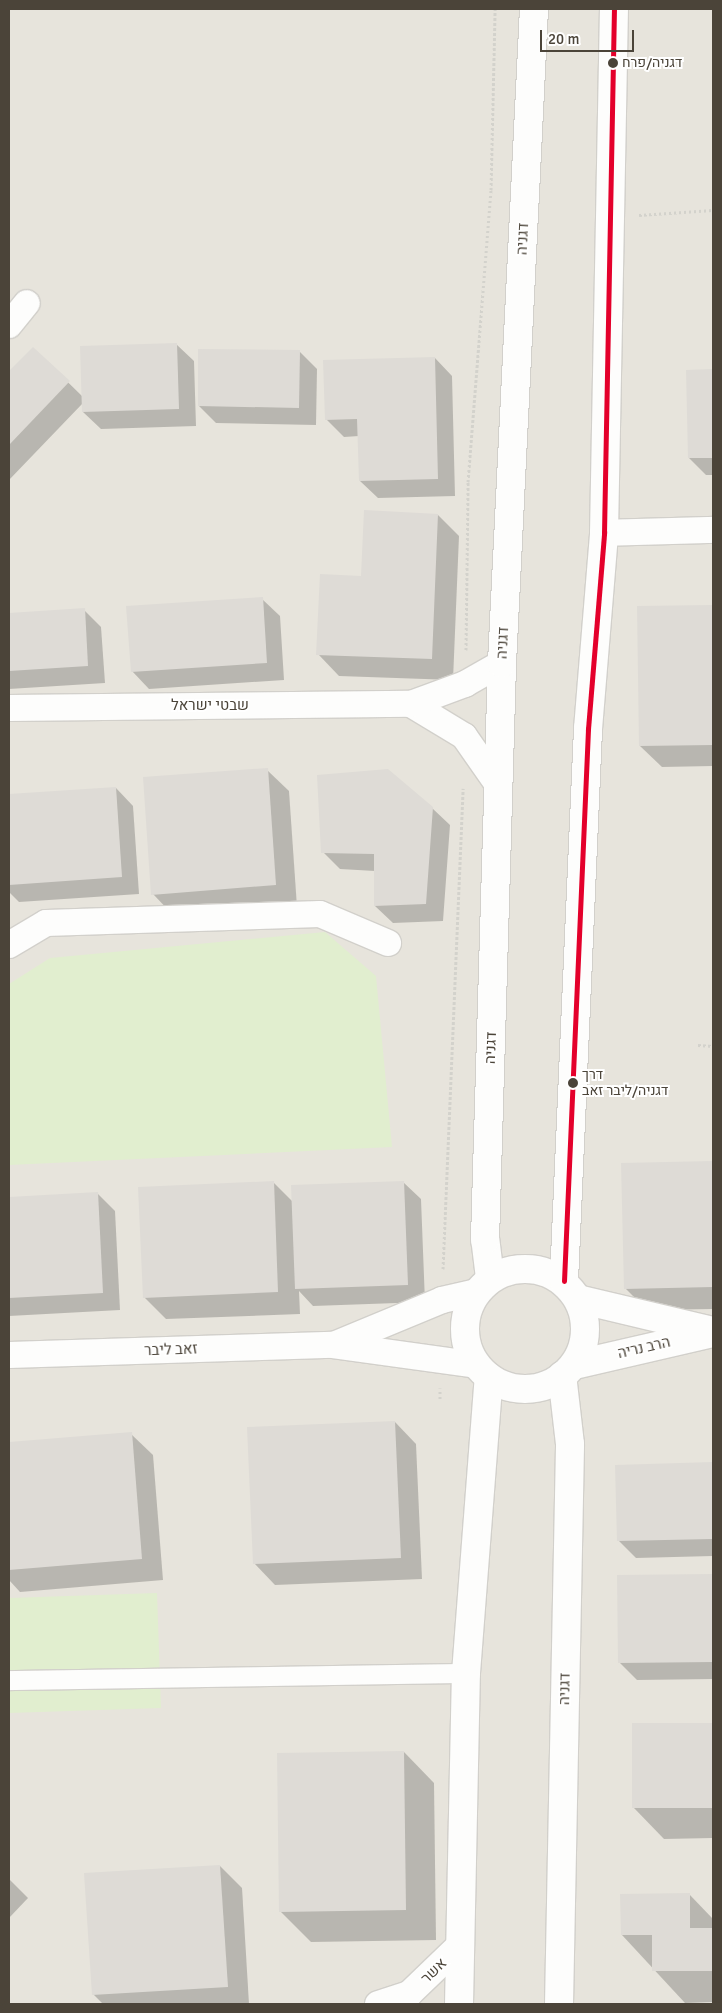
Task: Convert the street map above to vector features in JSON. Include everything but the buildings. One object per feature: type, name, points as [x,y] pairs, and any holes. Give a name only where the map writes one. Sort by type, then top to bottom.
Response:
[{"type":"street","name":"דגניה","points":[[483,1285],[500,786],[502,663],[534,9]]},
{"type":"street","points":[[483,1371],[507,1387],[528,1389],[548,1385],[568,1370],[586,1334],[571,1290],[588,729],[604,533],[614,9]]},
{"type":"street","points":[[9,324],[27,303]]},
{"type":"street","points":[[604,533],[713,530]]},
{"type":"street","name":"שבטי ישראל","points":[[9,708],[411,704],[466,684],[502,663]]},
{"type":"street","points":[[411,704],[464,736],[500,786]]},
{"type":"street","points":[[9,945],[46,924],[320,914],[388,943]]},
{"type":"street","points":[[459,2004],[466,1672],[483,1371],[465,1331],[468,1310],[483,1285],[531,1269],[571,1290]]},
{"type":"street","name":"זאב ליבר","points":[[333,1345],[483,1285]]},
{"type":"street","name":"הרב נריה","points":[[571,1290],[713,1332]]},
{"type":"street","name":"הרב נריה","points":[[568,1370],[713,1332]]},
{"type":"street","name":"זאב ליבר","points":[[9,1355],[333,1345],[483,1371]]},
{"type":"street","name":"דגניה","points":[[559,2004],[570,1444],[568,1370]]},
{"type":"street","points":[[9,1680],[466,1672]]},
{"type":"street","name":"אשר","points":[[378,2004],[409,1994],[460,1945]]},
{"type":"path","points":[[611,217],[713,210]]},
{"type":"path","points":[[698,1045],[713,1046]]},
{"type":"shaded area","points":[[9,9],[713,9],[713,2004],[9,2004]]},
{"type":"green space","points":[[325,932],[376,976],[392,1147],[9,1165],[9,984],[50,958]]},
{"type":"green space","points":[[157,1593],[161,1708],[9,1713],[9,1598]]},
{"type":"transit line","points":[[564,1281],[588,729],[604,533],[614,9]]},
{"type":"place","name":"דגניה/פרח","points":[[613,63]]},
{"type":"place","name":"דרך דגניה/ליבר זאב","points":[[573,1083]]}]
